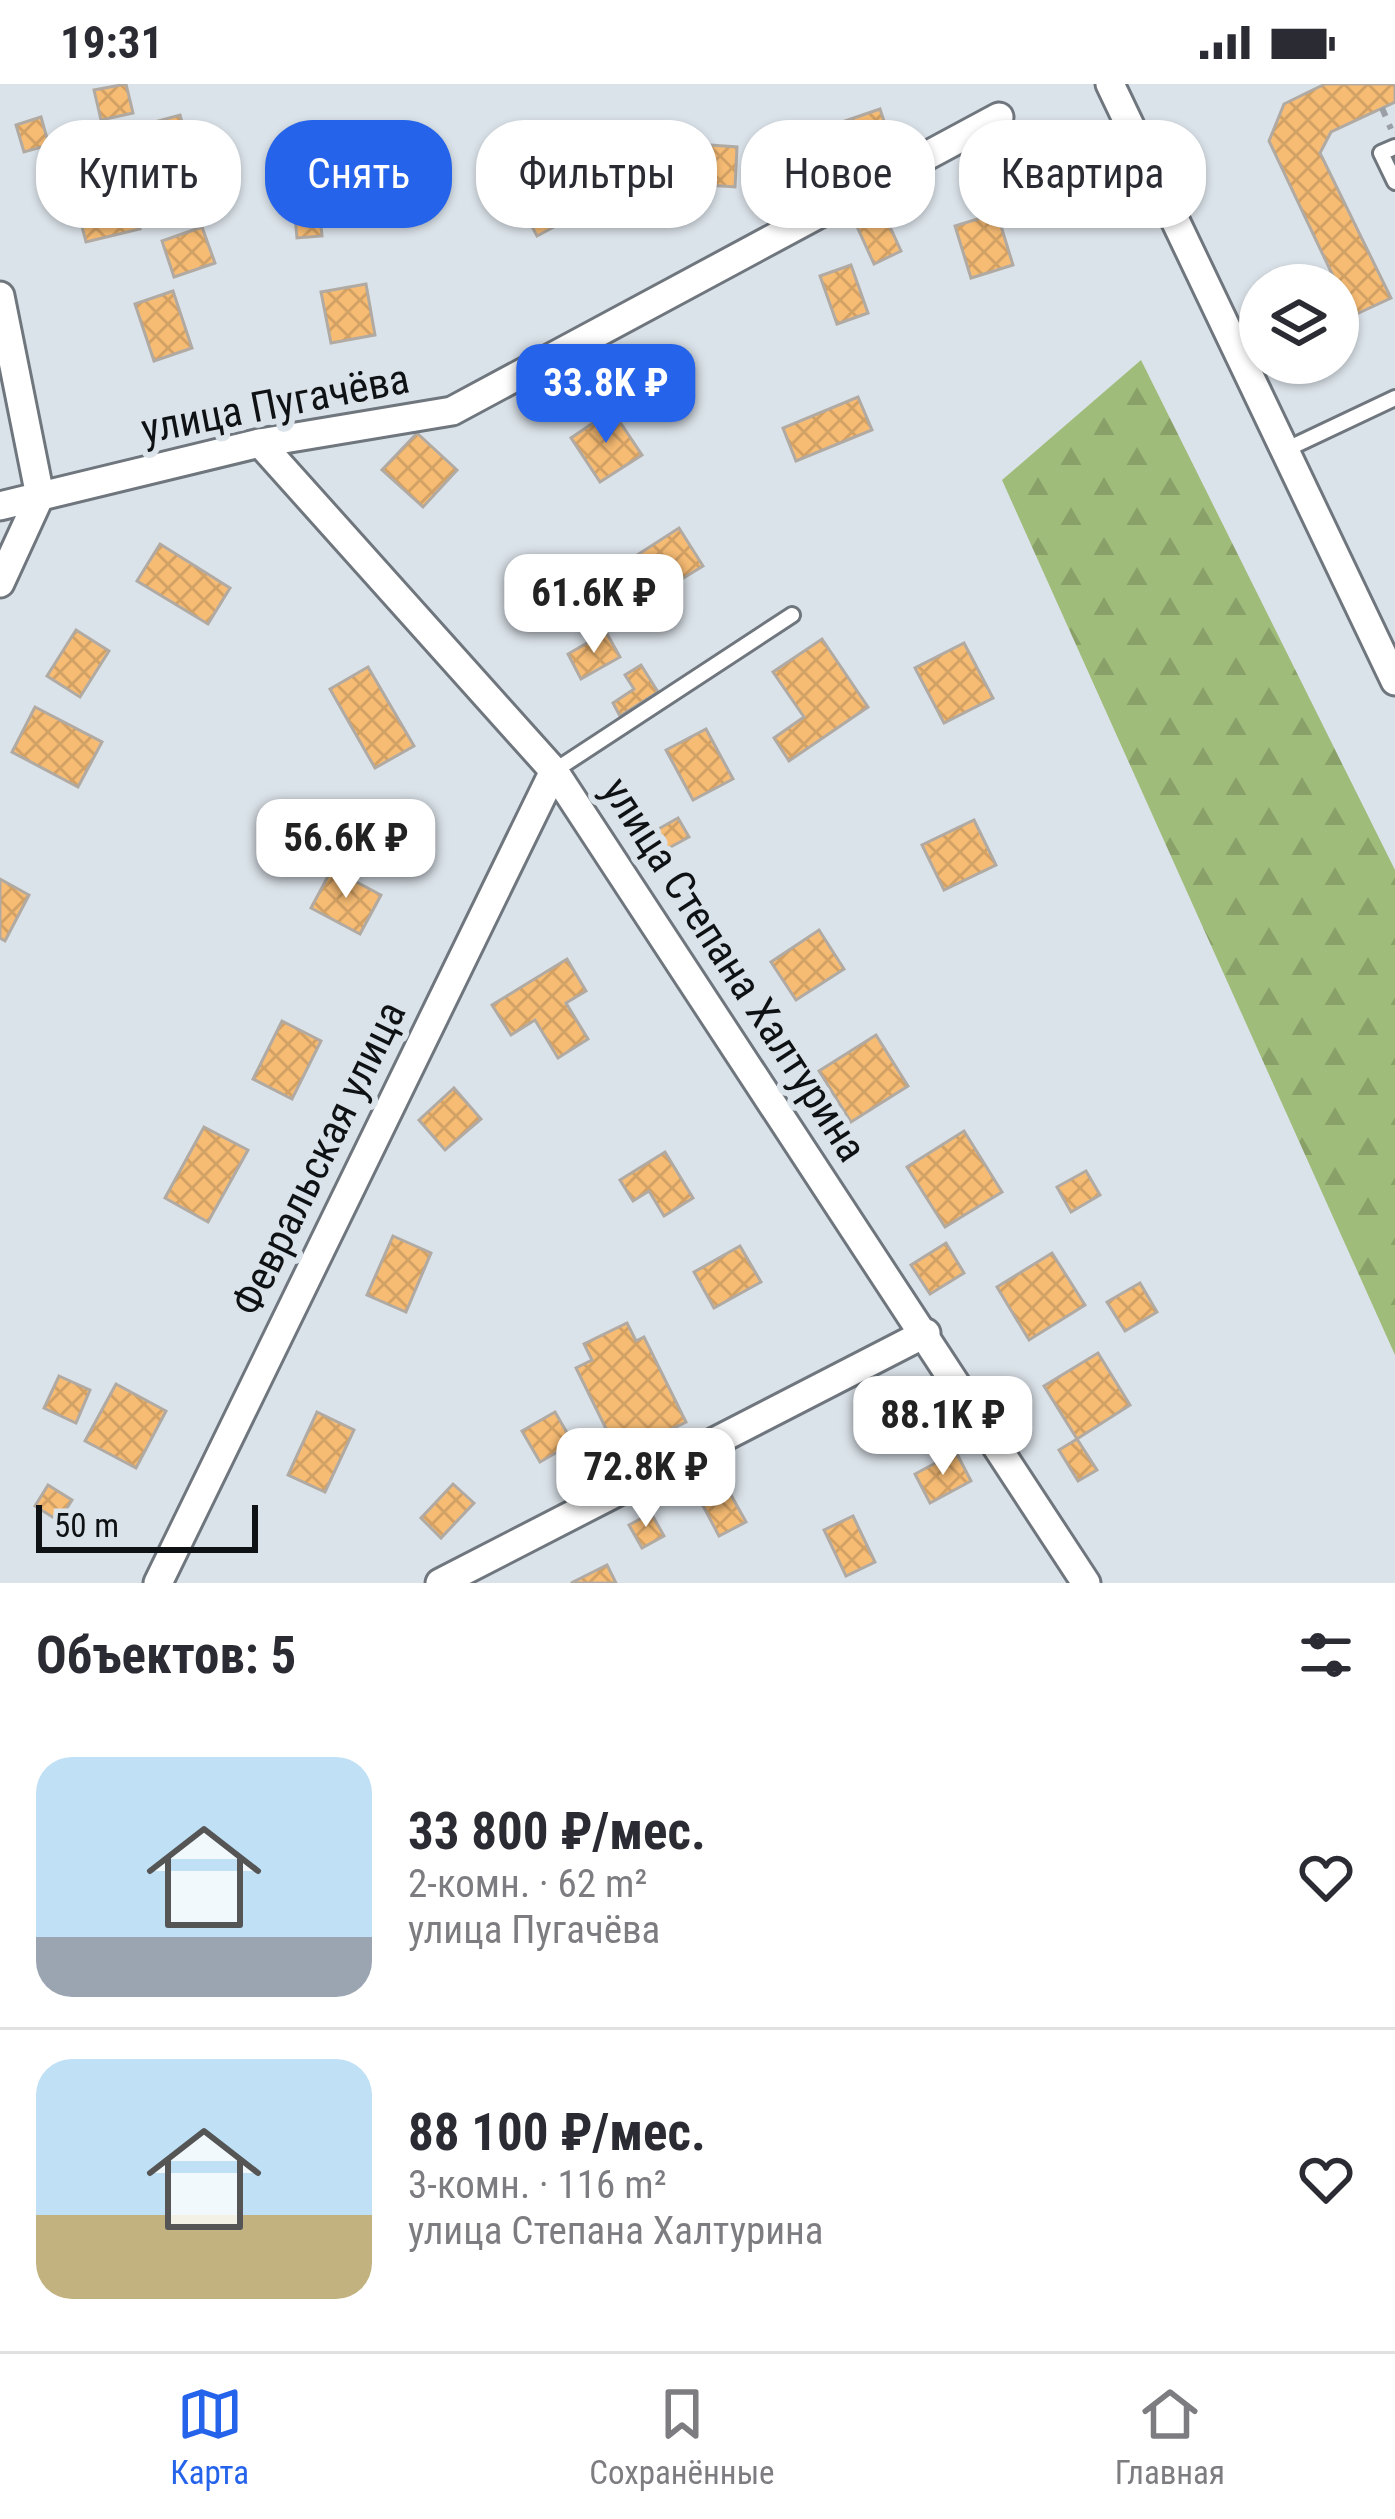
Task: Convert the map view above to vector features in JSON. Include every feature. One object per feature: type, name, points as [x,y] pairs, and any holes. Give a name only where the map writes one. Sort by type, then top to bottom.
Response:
[{"type":"street","points":[[1110,84],[1395,681]]},
{"type":"street","name":"улица Пугачёва","points":[[0,506],[260,443],[452,411],[999,117]]},
{"type":"street","points":[[0,296],[40,496],[0,583]]},
{"type":"street","name":"улица Степана Халтурина","points":[[260,443],[554,771],[1086,1583]]},
{"type":"street","name":"Февральская улица","points":[[158,1583],[554,771]]},
{"type":"street","points":[[440,1583],[926,1333]]},
{"type":"lane","points":[[1395,147],[1382,153],[1395,182]]},
{"type":"lane","points":[[1285,450],[1395,398]]},
{"type":"lane","points":[[554,771],[792,616]]},
{"type":"path","points":[[1382,108],[1395,138]]},
{"type":"green space","points":[[1141,360],[1395,870],[1395,1355],[1002,480]]},
{"type":"building","points":[[126,84],[133,113],[101,120],[94,90]]},
{"type":"building","points":[[1325,84],[1395,84],[1395,102],[1331,132],[1320,153],[1391,298],[1359,313],[1359,264],[1327,264],[1269,141],[1284,104]]},
{"type":"building","points":[[880,109],[884,120],[848,120]]},
{"type":"building","points":[[41,117],[36,120],[36,149],[24,152],[16,125]]},
{"type":"building","points":[[717,146],[737,147],[735,187],[717,186]]},
{"type":"building","points":[[955,226],[1002,228],[1013,265],[971,278]]},
{"type":"building","points":[[82,228],[140,228],[140,229],[86,242]]},
{"type":"building","points":[[202,228],[215,263],[174,277],[162,241]]},
{"type":"building","points":[[296,228],[321,228],[322,236],[297,238]]},
{"type":"building","points":[[858,228],[891,228],[901,251],[874,264]]},
{"type":"building","points":[[851,265],[868,313],[837,324],[820,276]]},
{"type":"building","points":[[366,284],[375,335],[331,343],[321,292]]},
{"type":"building","points":[[173,291],[192,348],[154,361],[135,304]]},
{"type":"building","points":[[858,397],[872,430],[796,461],[783,428]]},
{"type":"building","points":[[612,410],[642,455],[600,482],[571,438]]},
{"type":"building","points":[[417,433],[457,470],[423,507],[382,470]]},
{"type":"building","points":[[679,528],[703,566],[654,596],[631,559]]},
{"type":"building","points":[[160,544],[230,588],[208,624],[137,581]]},
{"type":"building","points":[[76,630],[109,651],[80,697],[47,676]]},
{"type":"building","points":[[606,632],[620,657],[581,679],[568,654]]},
{"type":"building","points":[[822,639],[868,707],[789,761],[774,738],[804,717],[773,672]]},
{"type":"building","points":[[964,643],[993,698],[944,723],[915,668]]},
{"type":"building","points":[[641,665],[658,692],[620,716],[613,703],[634,689],[625,675]]},
{"type":"building","points":[[368,667],[414,746],[375,768],[330,689]]},
{"type":"building","points":[[35,707],[102,742],[78,787],[12,752]]},
{"type":"building","points":[[706,729],[733,779],[693,800],[666,750]]},
{"type":"building","points":[[678,818],[689,837],[656,855],[646,836]]},
{"type":"building","points":[[974,820],[996,865],[944,890],[922,845]]},
{"type":"building","points":[[332,869],[381,895],[360,934],[311,908]]},
{"type":"building","points":[[0,879],[29,895],[5,941],[0,938]]},
{"type":"building","points":[[819,930],[844,969],[796,1000],[771,962]]},
{"type":"building","points":[[567,959],[586,991],[566,1003],[588,1039],[558,1058],[535,1020],[511,1035],[492,1005]]},
{"type":"building","points":[[282,1021],[321,1041],[292,1099],[253,1079]]},
{"type":"building","points":[[876,1035],[908,1086],[851,1122],[819,1071]]},
{"type":"building","points":[[454,1088],[481,1119],[445,1150],[419,1120]]},
{"type":"building","points":[[204,1127],[248,1150],[208,1222],[165,1198]]},
{"type":"building","points":[[964,1131],[1002,1192],[945,1227],[907,1167]]},
{"type":"building","points":[[665,1152],[693,1198],[664,1216],[649,1191],[633,1201],[620,1180]]},
{"type":"building","points":[[1086,1171],[1100,1195],[1071,1212],[1057,1187]]},
{"type":"building","points":[[393,1236],[431,1253],[406,1312],[367,1295]]},
{"type":"building","points":[[946,1243],[964,1273],[930,1294],[911,1265]]},
{"type":"building","points":[[740,1246],[761,1282],[714,1308],[694,1272]]},
{"type":"building","points":[[1052,1253],[1085,1305],[1029,1340],[997,1287]]},
{"type":"building","points":[[1140,1283],[1157,1312],[1125,1331],[1107,1302]]},
{"type":"building","points":[[627,1323],[636,1341],[644,1337],[686,1422],[619,1455],[576,1368],[592,1360],[584,1344]]},
{"type":"building","points":[[1098,1353],[1130,1405],[1077,1439],[1044,1386]]},
{"type":"building","points":[[59,1376],[90,1390],[76,1423],[44,1408]]},
{"type":"building","points":[[116,1384],[166,1411],[136,1468],[85,1441]]},
{"type":"building","points":[[317,1412],[354,1430],[325,1492],[288,1475]]},
{"type":"building","points":[[555,1412],[573,1443],[540,1462],[522,1431]]},
{"type":"building","points":[[1077,1439],[1097,1470],[1078,1481],[1059,1450]]},
{"type":"building","points":[[956,1452],[971,1481],[930,1503],[915,1474]]},
{"type":"building","points":[[453,1484],[474,1503],[441,1538],[421,1518]]},
{"type":"building","points":[[48,1485],[72,1500],[59,1521],[35,1506]]},
{"type":"building","points":[[726,1486],[746,1522],[719,1536],[700,1500]]},
{"type":"building","points":[[651,1513],[664,1536],[642,1548],[629,1525]]},
{"type":"building","points":[[853,1516],[875,1562],[846,1576],[824,1530]]},
{"type":"building","points":[[607,1565],[616,1583],[571,1583]]}]
